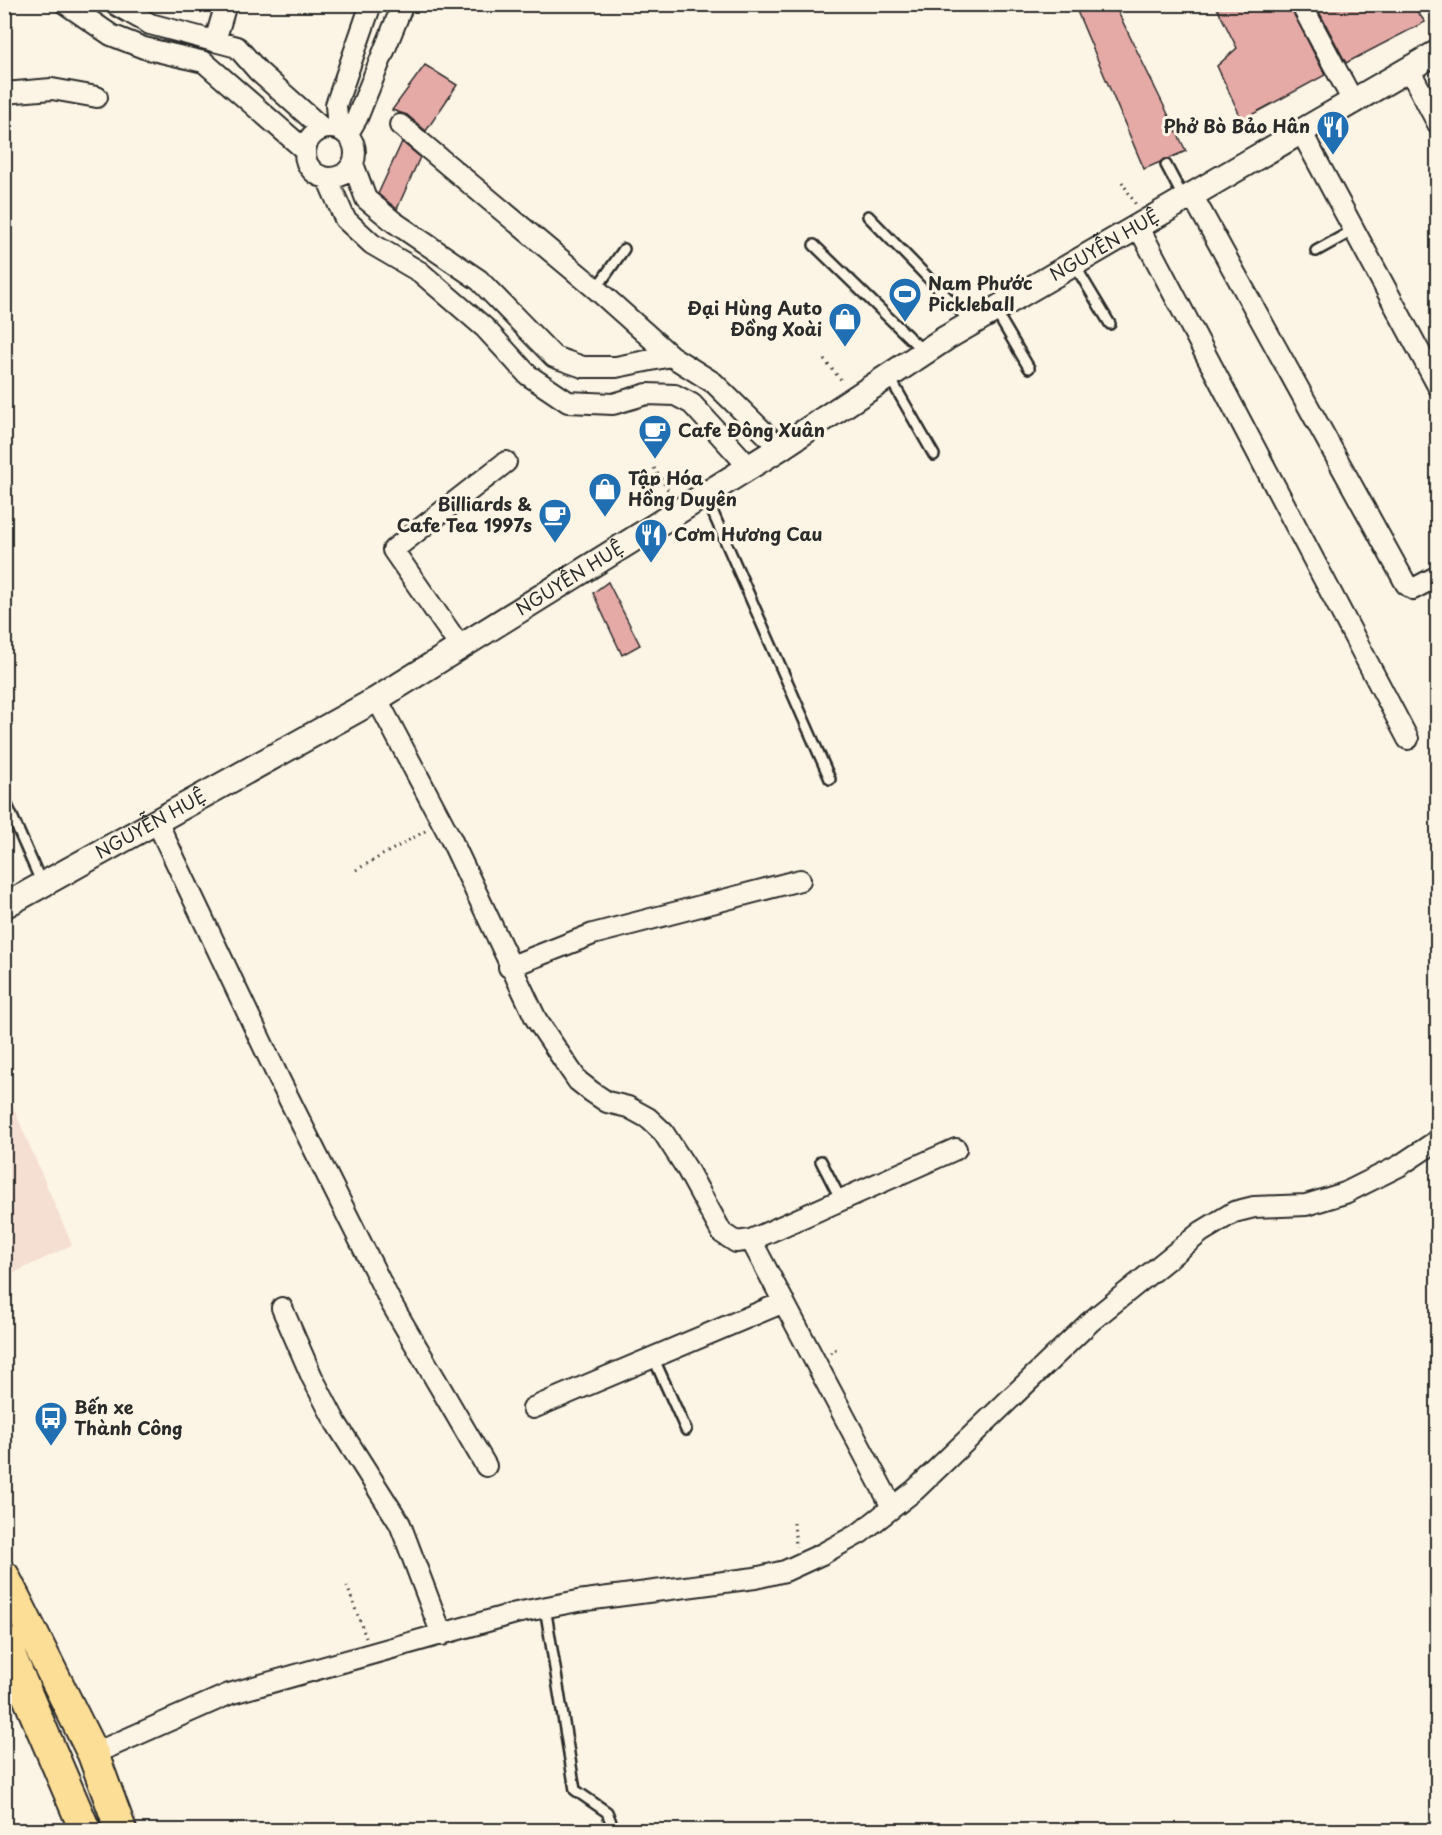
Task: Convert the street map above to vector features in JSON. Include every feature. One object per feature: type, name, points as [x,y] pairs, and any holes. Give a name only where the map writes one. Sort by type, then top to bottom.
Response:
[{"type":"main road","points":[[4,1576],[93,1754],[121,1830]]},
{"type":"main road","points":[[7,1652],[85,1830]]},
{"type":"street","points":[[66,4],[111,35],[144,48],[204,62],[305,150]]},
{"type":"street","points":[[115,4],[150,24],[237,47],[258,71],[355,148],[353,164],[366,198],[394,222],[479,280],[554,357],[583,367],[616,367],[671,356]]},
{"type":"street","points":[[215,41],[226,4]]},
{"type":"street","points":[[336,131],[336,105],[371,4]]},
{"type":"street","points":[[353,164],[343,176],[327,178],[313,172],[308,166],[305,150],[312,136],[336,131],[357,118],[403,4]]},
{"type":"street","points":[[1301,4],[1353,103]]},
{"type":"street","name":"NGUYỄN HUỆ","points":[[4,906],[377,699],[780,448],[972,323],[1302,133],[1437,52]]},
{"type":"street","points":[[1409,69],[1437,124]]},
{"type":"street","points":[[4,93],[52,89],[96,97]]},
{"type":"street","points":[[400,125],[596,289],[671,356],[714,383],[780,448]]},
{"type":"street","points":[[1302,133],[1437,386]]},
{"type":"street","points":[[327,178],[345,219],[372,244],[420,272],[477,321],[528,375],[568,402],[614,404],[647,394],[675,395],[692,404],[749,467]]},
{"type":"street","points":[[1188,197],[1406,584],[1413,589],[1437,576]]},
{"type":"street","points":[[1142,224],[1408,739]]},
{"type":"street","points":[[461,648],[393,550],[506,462]]},
{"type":"street","points":[[377,699],[441,821],[509,967],[536,1019],[578,1081],[607,1102],[628,1107],[648,1118],[663,1132],[687,1169],[722,1233],[736,1242],[751,1240],[956,1149]]},
{"type":"street","points":[[156,820],[280,1081],[391,1303],[486,1466]]},
{"type":"street","points":[[509,967],[593,934],[800,880]]},
{"type":"street","points":[[93,1754],[229,1694],[545,1607],[755,1578],[785,1571],[860,1533],[915,1490],[1109,1306],[1201,1232],[1234,1212],[1254,1207],[1306,1205],[1345,1193],[1399,1166],[1437,1140]]},
{"type":"street","points":[[751,1240],[892,1507]]},
{"type":"street","points":[[533,1408],[784,1302]]},
{"type":"street","points":[[282,1308],[312,1377],[336,1423],[400,1524],[442,1635]]},
{"type":"lane","points":[[1166,165],[1188,197]]},
{"type":"lane","points":[[868,216],[972,323]]},
{"type":"lane","points":[[1316,251],[1354,230]]},
{"type":"lane","points":[[814,245],[924,353]]},
{"type":"lane","points":[[596,289],[624,249]]},
{"type":"lane","points":[[1074,264],[1110,324]]},
{"type":"lane","points":[[994,310],[1029,368]]},
{"type":"lane","points":[[889,375],[934,455]]},
{"type":"lane","points":[[705,495],[830,779]]},
{"type":"lane","points":[[4,798],[43,885]]},
{"type":"lane","points":[[821,1161],[841,1200]]},
{"type":"lane","points":[[653,1357],[666,1390],[679,1409],[686,1430]]},
{"type":"lane","points":[[545,1607],[575,1790],[607,1812],[614,1830]]},
{"type":"path","points":[[1122,182],[1142,224]]},
{"type":"path","points":[[824,360],[856,397]]},
{"type":"path","points":[[654,468],[681,509]]},
{"type":"path","points":[[356,870],[441,821]]},
{"type":"path","points":[[794,1523],[798,1564]]},
{"type":"path","points":[[347,1586],[372,1654]]},
{"type":"shaded area","points":[[5,1088],[72,1245],[4,1277]]},
{"type":"building","points":[[1074,4],[1114,4],[1186,151],[1144,169]]},
{"type":"building","points":[[1215,4],[1289,4],[1325,75],[1242,120],[1217,66],[1237,48]]},
{"type":"building","points":[[1315,4],[1412,4],[1425,22],[1346,63]]},
{"type":"building","points":[[425,65],[457,85],[426,131],[407,115],[392,110]]},
{"type":"building","points":[[402,142],[420,157],[397,209],[378,194]]},
{"type":"building","points":[[608,582],[640,645],[622,655],[593,593]]},
{"type":"place","name":"Phở Bò Bảo Hân","points":[[1333,156]]},
{"type":"place","name":"Nam Phước Pickleball","points":[[905,323]]},
{"type":"place","name":"Đại Hùng Auto Đồng Xoài","points":[[845,348]]},
{"type":"place","name":"Cafe Đông Xuân","points":[[655,460]]},
{"type":"place","name":"Tập Hóa Hồng Duyên","points":[[605,518]]},
{"type":"place","name":"Billiards & Cafe Tea 1997s","points":[[555,544]]},
{"type":"place","name":"Cơm Hương Cau","points":[[651,564]]},
{"type":"place","name":"Bến xe Thành Công","points":[[51,1447]]}]
